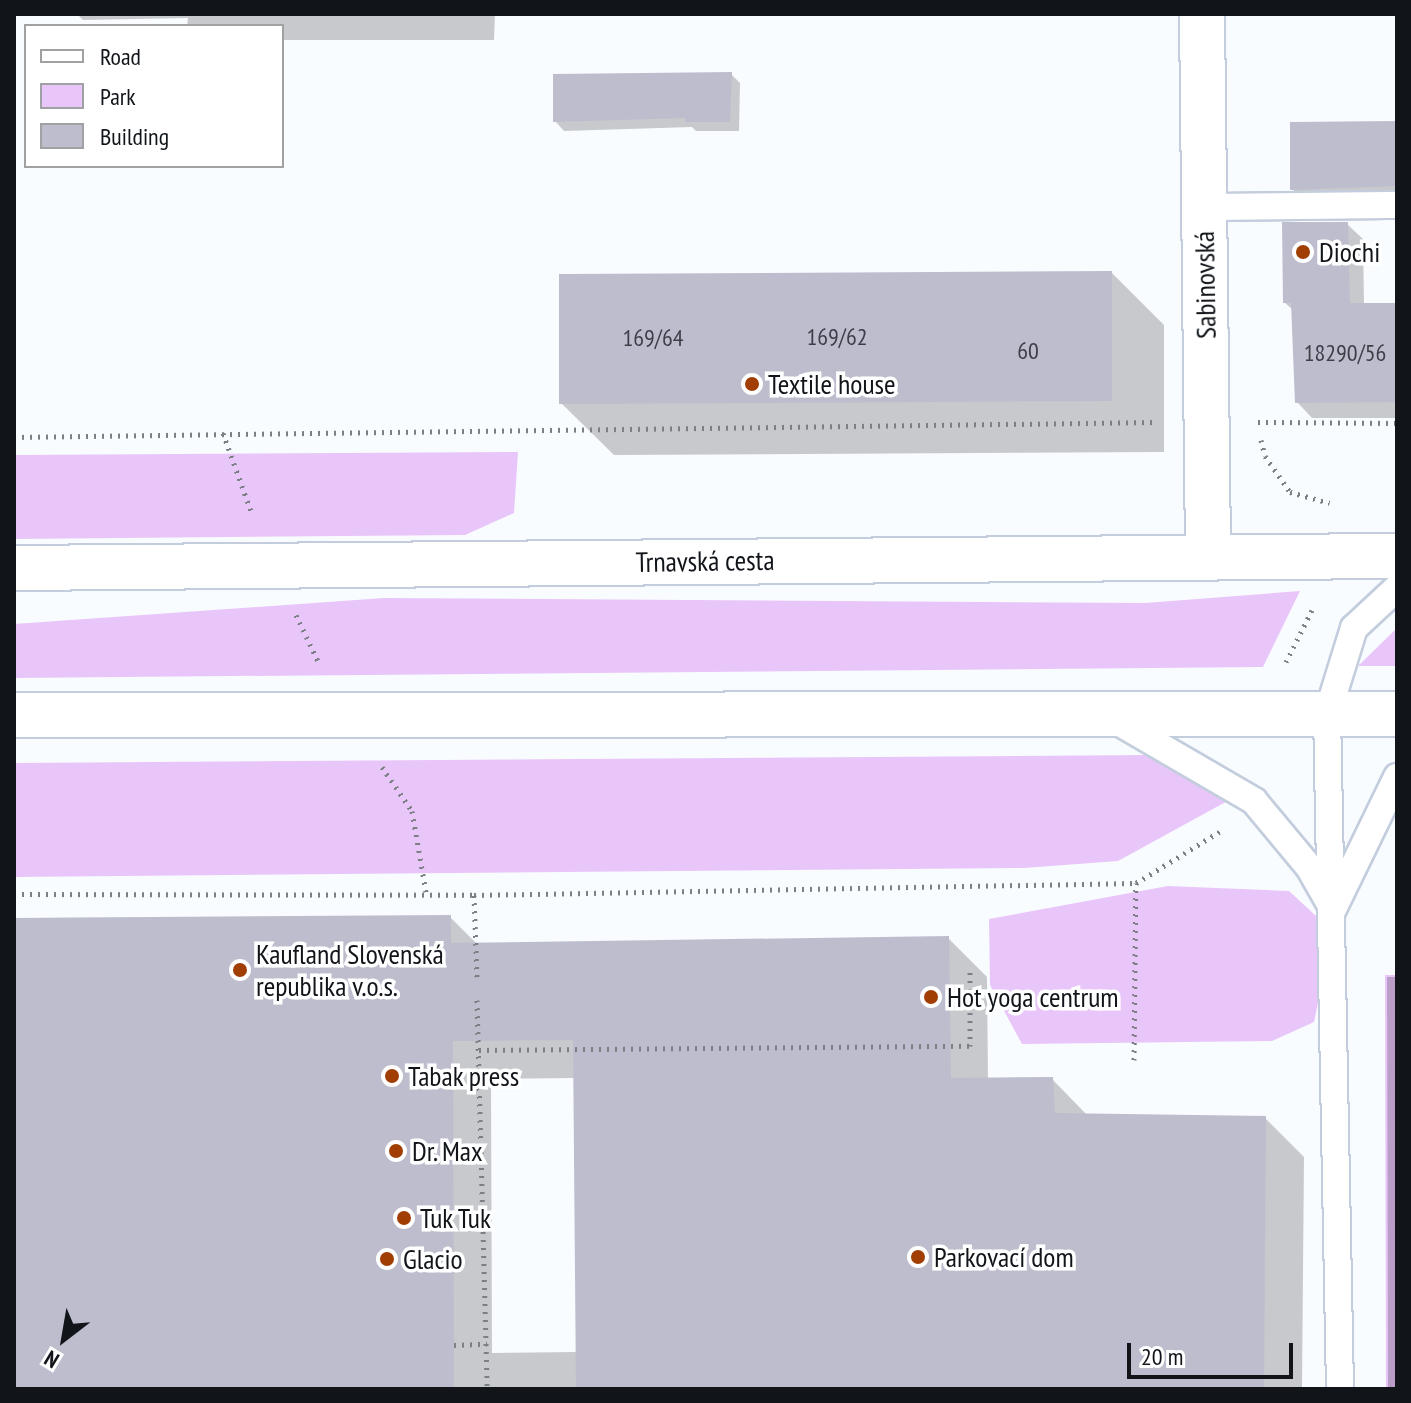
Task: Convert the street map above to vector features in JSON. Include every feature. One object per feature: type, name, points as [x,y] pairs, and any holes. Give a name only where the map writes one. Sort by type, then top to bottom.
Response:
[{"type":"main road","name":"Sabinovská","points":[[1202,14],[1208,555]]},
{"type":"main road","name":"Trnavská cesta","points":[[14,568],[1208,555],[1397,556]]},
{"type":"main road","points":[[14,715],[1397,714]]},
{"type":"lane","points":[[1204,207],[1397,205]]},
{"type":"lane","points":[[1340,1389],[1327,715],[1354,628],[1397,588]]},
{"type":"lane","points":[[1105,714],[1254,801],[1309,867],[1333,909]]},
{"type":"lane","points":[[1333,909],[1397,777]]},
{"type":"path","points":[[14,437],[1126,421]]},
{"type":"path","points":[[1207,422],[1397,423]]},
{"type":"path","points":[[1256,422],[1265,456],[1290,492],[1339,506]]},
{"type":"path","points":[[1283,669],[1315,604]]},
{"type":"path","points":[[14,894],[474,895],[1136,883],[1236,821]]},
{"type":"path","points":[[1134,1060],[1136,883]]},
{"type":"path","points":[[474,895],[477,977]]},
{"type":"path","points":[[479,1050],[970,1046],[970,972]]},
{"type":"path","points":[[477,1000],[487,1389]]},
{"type":"path","points":[[454,1345],[487,1344]]},
{"type":"green space","points":[[518,452],[514,513],[465,535],[14,539],[14,455]]},
{"type":"green space","points":[[1300,591],[1263,667],[14,678],[14,624],[384,598],[1145,603]]},
{"type":"green space","points":[[1397,628],[1397,666],[1358,666]]},
{"type":"green space","points":[[1149,755],[1233,798],[1118,861],[1024,868],[14,877],[14,763]]},
{"type":"green space","points":[[1168,886],[1289,891],[1316,916],[1323,979],[1314,1022],[1272,1041],[1022,1044],[990,985],[989,919]]},
{"type":"green space","points":[[1385,975],[1397,975],[1397,1389],[1386,1389]]},
{"type":"building","points":[[732,72],[730,122],[685,122],[685,118],[553,122],[553,74]]},
{"type":"building","points":[[1397,121],[1397,186],[1290,190],[1290,122]]},
{"type":"building","points":[[1282,222],[1348,222],[1350,303],[1397,303],[1397,402],[1295,403],[1291,303],[1283,303]]},
{"type":"building","points":[[1112,271],[1112,401],[559,404],[559,274]]},
{"type":"building","points":[[451,915],[451,943],[949,936],[951,1078],[1053,1077],[1055,1113],[1266,1116],[1264,1389],[576,1389],[573,1040],[453,1041],[454,1389],[14,1389],[14,918]]},
{"type":"place","name":"Diochi","points":[[1303,252]]},
{"type":"place","name":"Textile house","points":[[752,384]]},
{"type":"place","name":"Kaufland Slovenská republika v.o.s.","points":[[240,970]]},
{"type":"place","name":"Hot yoga centrum","points":[[931,997]]},
{"type":"place","name":"Tabak press","points":[[392,1076]]},
{"type":"place","name":"Dr. Max","points":[[396,1151]]},
{"type":"place","name":"Tuk Tuk","points":[[404,1218]]},
{"type":"place","name":"Parkovací dom","points":[[918,1257]]},
{"type":"place","name":"Glacio","points":[[387,1259]]}]
